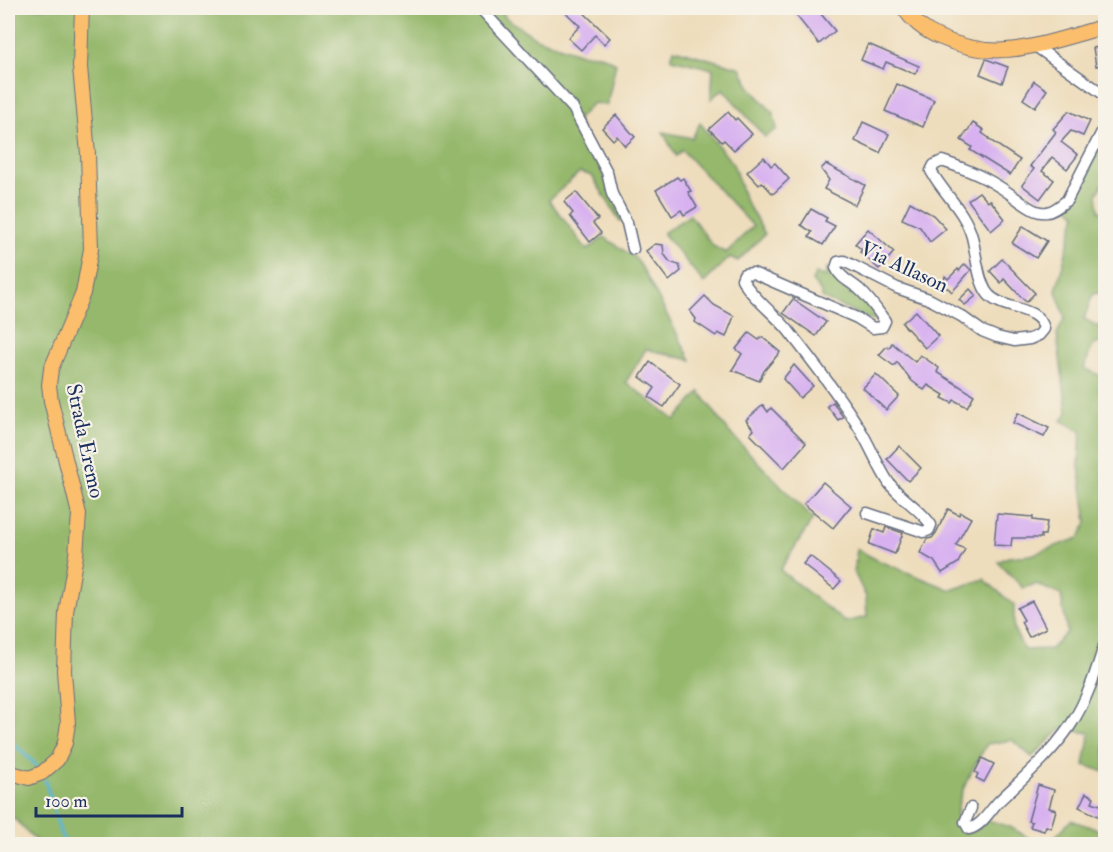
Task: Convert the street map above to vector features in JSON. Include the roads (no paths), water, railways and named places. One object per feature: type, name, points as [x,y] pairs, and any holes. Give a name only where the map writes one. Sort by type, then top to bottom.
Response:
[{"type":"main road","name":"Strada Eremo","points":[[8,772],[29,778],[42,773],[57,760],[65,743],[68,723],[64,671],[66,612],[79,514],[49,385],[51,369],[82,293],[91,249],[88,154],[80,67],[82,8]]},
{"type":"main road","points":[[904,8],[912,19],[931,34],[972,49],[989,51],[1006,51],[1035,46],[1106,25]]},
{"type":"street","points":[[480,8],[573,108],[607,172],[612,194],[627,223],[633,249]]},
{"type":"street","points":[[1035,46],[1106,96]]},
{"type":"street","name":"Via Allason","points":[[867,513],[924,532],[929,530],[931,525],[903,499],[890,483],[858,426],[787,329],[772,311],[745,286],[742,279],[744,274],[753,273],[873,327],[882,327],[885,321],[878,311],[861,291],[840,276],[836,268],[838,262],[844,261],[897,288],[929,299],[997,338],[1014,341],[1030,339],[1039,335],[1044,329],[1042,322],[1036,316],[999,302],[987,294],[971,234],[963,214],[931,171],[934,165],[942,161],[964,168],[987,177],[1034,211],[1047,213],[1067,200],[1106,124]]},
{"type":"street","points":[[971,808],[965,822],[969,829],[979,825],[996,804],[1049,752],[1070,726],[1082,705],[1106,640]]},
{"type":"waterway","points":[[8,738],[37,766]]},
{"type":"waterway","points":[[45,780],[61,835],[67,844]]}]
